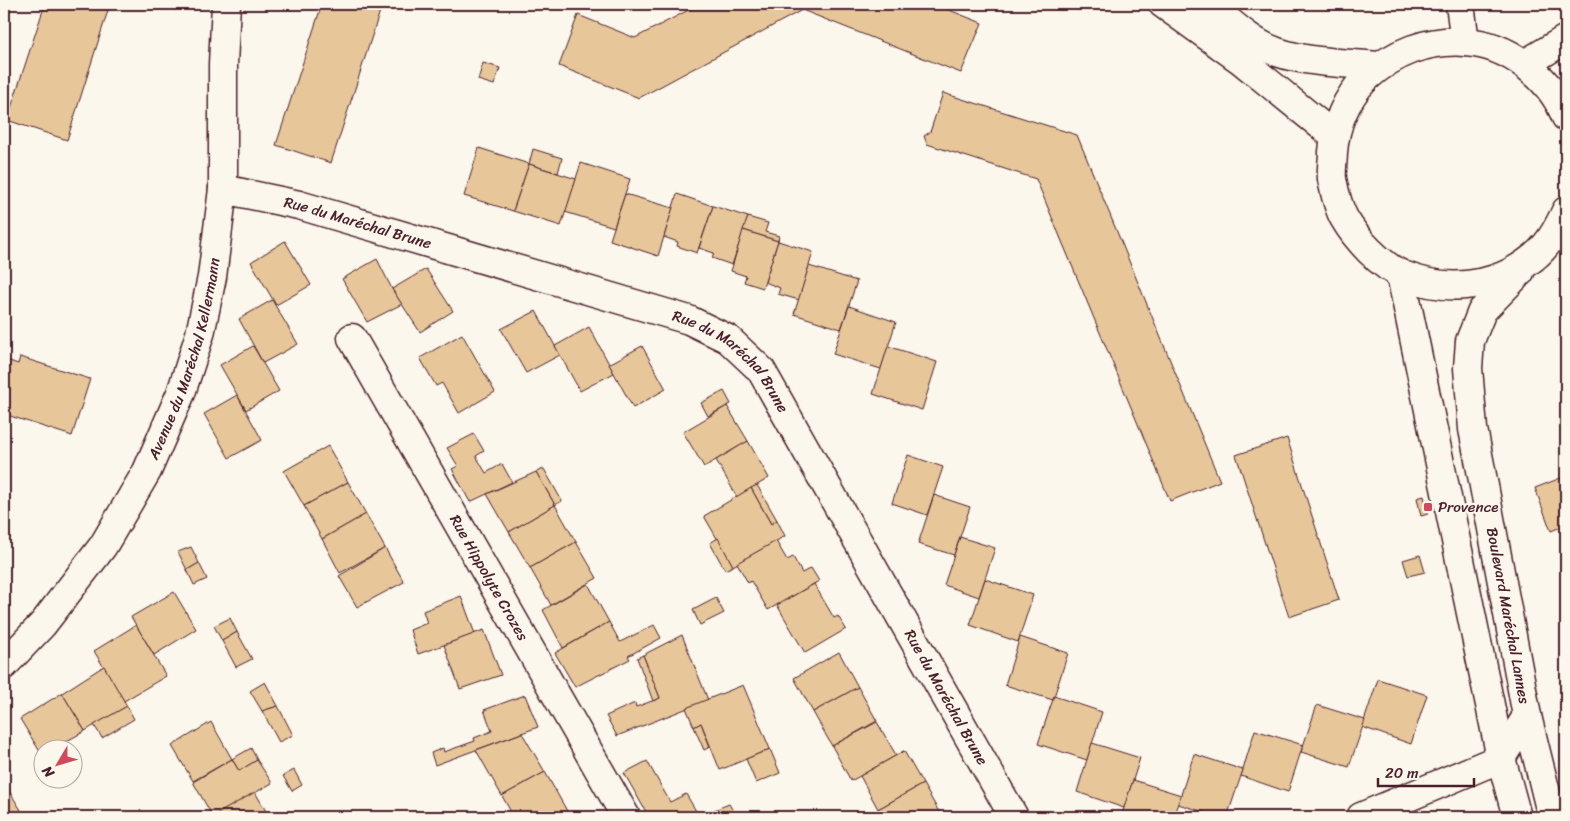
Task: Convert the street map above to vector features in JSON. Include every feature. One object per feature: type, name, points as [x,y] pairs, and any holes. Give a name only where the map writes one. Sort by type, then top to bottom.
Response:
[{"type":"street","name":"Avenue du Maréchal Kellermann","points":[[4,665],[43,624],[103,546],[147,471],[181,393],[200,334],[212,277],[223,190],[223,64],[226,4]]},
{"type":"street","points":[[1163,4],[1263,78],[1334,136]]},
{"type":"street","points":[[1208,4],[1259,43],[1277,52],[1307,59],[1380,66]]},
{"type":"street","points":[[1460,4],[1466,42]]},
{"type":"street","points":[[1525,64],[1566,39]]},
{"type":"street","name":"Boulevard Maréchal Lannes","points":[[1534,257],[1505,276],[1471,286],[1435,285],[1401,275],[1368,251],[1343,217],[1332,177],[1334,136],[1344,109],[1359,86],[1380,66],[1405,51],[1435,42],[1466,42],[1487,46],[1525,64],[1546,84],[1566,117]]},
{"type":"street","name":"Rue du Maréchal Brune","points":[[223,190],[299,204],[689,320],[728,340],[761,370],[1014,817]]},
{"type":"street","name":"Boulevard Maréchal Lannes","points":[[1552,817],[1528,716],[1473,429],[1468,368],[1470,341],[1482,312],[1557,231],[1566,211]]},
{"type":"street","points":[[1401,275],[1501,758],[1518,817]]},
{"type":"street","name":"Rue Hippolyte Crozes","points":[[352,338],[626,817]]},
{"type":"street","points":[[1361,817],[1501,758],[1528,716]]},
{"type":"building","points":[[45,4],[110,4],[67,140],[7,120]]},
{"type":"building","points":[[322,4],[359,4],[380,11],[331,163],[276,145]]},
{"type":"building","points":[[700,4],[934,4],[982,23],[961,73],[802,10],[639,98],[559,66],[578,15],[635,38]]},
{"type":"building","points":[[483,63],[500,68],[494,85],[478,80]]},
{"type":"building","points":[[943,93],[1077,135],[1220,481],[1170,501],[1036,179],[927,144],[924,136],[930,132]]},
{"type":"building","points":[[479,148],[529,164],[513,211],[464,196]]},
{"type":"building","points":[[533,149],[562,158],[558,173],[529,164]]},
{"type":"building","points":[[581,163],[630,179],[614,227],[565,212]]},
{"type":"building","points":[[529,164],[576,179],[561,226],[513,211]]},
{"type":"building","points":[[625,194],[673,208],[658,256],[610,240]]},
{"type":"building","points":[[677,194],[713,206],[697,253],[677,246],[678,242],[664,237]]},
{"type":"building","points":[[713,206],[748,217],[732,265],[712,258],[714,253],[699,248]]},
{"type":"building","points":[[748,217],[768,223],[765,232],[779,236],[778,241],[743,230]]},
{"type":"building","points":[[743,230],[778,241],[763,288],[744,282],[746,276],[731,271]]},
{"type":"building","points":[[285,241],[311,285],[276,305],[251,262]]},
{"type":"building","points":[[778,241],[813,252],[799,300],[778,294],[780,288],[765,282]]},
{"type":"building","points":[[377,259],[402,304],[367,322],[342,279]]},
{"type":"building","points":[[809,266],[857,281],[841,329],[794,314]]},
{"type":"building","points":[[426,269],[453,311],[420,332],[392,289]]},
{"type":"building","points":[[272,300],[298,344],[263,363],[239,319]]},
{"type":"building","points":[[849,306],[896,322],[881,369],[833,354]]},
{"type":"building","points":[[536,311],[560,355],[526,373],[501,329]]},
{"type":"building","points":[[589,327],[614,373],[580,391],[555,346]]},
{"type":"building","points":[[462,334],[495,392],[459,413],[442,383],[436,386],[420,358]]},
{"type":"building","points":[[253,346],[279,391],[246,410],[220,365]]},
{"type":"building","points":[[642,346],[666,389],[633,408],[609,364]]},
{"type":"building","points":[[888,346],[937,362],[922,410],[873,394]]},
{"type":"building","points":[[20,357],[90,379],[72,436],[4,414],[4,359],[18,364]]},
{"type":"building","points":[[724,391],[731,404],[708,416],[701,403]]},
{"type":"building","points":[[237,395],[262,440],[229,458],[204,414]]},
{"type":"building","points":[[727,406],[748,441],[704,467],[683,432]]},
{"type":"building","points":[[474,434],[484,451],[476,456],[486,473],[502,464],[512,482],[470,502],[452,469],[458,466],[447,448]]},
{"type":"building","points":[[1287,438],[1339,600],[1289,617],[1236,455]]},
{"type":"building","points":[[748,441],[769,478],[737,497],[716,460]]},
{"type":"building","points":[[328,446],[348,482],[304,506],[284,471]]},
{"type":"building","points":[[908,455],[943,467],[927,515],[892,503]]},
{"type":"building","points":[[544,469],[562,501],[555,505],[536,472]]},
{"type":"building","points":[[536,472],[555,505],[509,532],[487,494]]},
{"type":"building","points":[[1566,476],[1566,525],[1551,531],[1535,488]]},
{"type":"building","points":[[348,482],[366,514],[322,539],[304,506]]},
{"type":"building","points":[[757,485],[777,520],[771,524],[751,488]]},
{"type":"building","points":[[751,488],[771,524],[777,520],[785,536],[733,566],[704,516]]},
{"type":"building","points":[[934,495],[970,507],[954,555],[918,544]]},
{"type":"building","points":[[1424,496],[1428,514],[1421,516],[1417,498]]},
{"type":"building","points":[[555,505],[576,542],[530,568],[509,532]]},
{"type":"building","points":[[366,514],[385,548],[340,573],[322,539]]},
{"type":"building","points":[[960,537],[995,548],[979,597],[944,585]]},
{"type":"building","points":[[718,538],[733,566],[725,570],[710,543]]},
{"type":"building","points":[[776,541],[787,560],[793,557],[802,573],[811,568],[819,581],[768,610],[751,581],[748,583],[737,563]]},
{"type":"building","points":[[576,542],[597,578],[551,605],[530,568]]},
{"type":"building","points":[[191,547],[199,563],[187,570],[178,552]]},
{"type":"building","points":[[385,548],[404,582],[357,607],[339,576]]},
{"type":"building","points":[[1420,555],[1425,572],[1408,576],[1403,560]]},
{"type":"building","points":[[199,563],[207,579],[194,585],[187,570]]},
{"type":"building","points":[[985,579],[1033,595],[1018,642],[970,625]]},
{"type":"building","points":[[588,584],[609,622],[563,648],[543,610]]},
{"type":"building","points":[[814,584],[834,618],[838,616],[846,629],[805,653],[777,605]]},
{"type":"building","points":[[174,592],[196,629],[154,655],[131,617]]},
{"type":"building","points":[[461,596],[475,634],[418,654],[410,630],[427,623],[423,611]]},
{"type":"building","points":[[716,598],[724,613],[700,625],[693,610]]},
{"type":"building","points":[[230,618],[237,632],[222,641],[214,626]]},
{"type":"building","points":[[609,622],[620,642],[654,625],[661,638],[628,656],[630,659],[575,687],[555,653]]},
{"type":"building","points":[[136,625],[166,676],[124,701],[94,651]]},
{"type":"building","points":[[484,630],[501,675],[460,689],[444,645]]},
{"type":"building","points":[[237,632],[252,659],[236,667],[222,641]]},
{"type":"building","points":[[682,635],[708,700],[617,736],[606,716],[635,703],[636,707],[660,698],[643,655]]},
{"type":"building","points":[[1020,637],[1068,653],[1053,700],[1005,685]]},
{"type":"building","points":[[839,652],[858,687],[813,712],[794,678]]},
{"type":"building","points":[[643,655],[660,698],[653,701],[637,658]]},
{"type":"building","points":[[104,666],[127,706],[85,731],[62,693]]},
{"type":"building","points":[[1378,679],[1427,695],[1411,744],[1362,727]]},
{"type":"building","points":[[265,682],[278,706],[262,711],[250,691]]},
{"type":"building","points":[[743,685],[770,749],[720,770],[701,723],[694,727],[686,708]]},
{"type":"building","points":[[858,687],[877,721],[832,746],[813,712]]},
{"type":"building","points":[[62,693],[85,731],[72,738],[32,739],[20,719]]},
{"type":"building","points":[[525,695],[538,727],[435,765],[431,753],[443,748],[444,752],[475,741],[474,738],[492,731],[484,710]]},
{"type":"building","points":[[1054,696],[1102,712],[1087,760],[1038,744]]},
{"type":"building","points":[[1317,705],[1365,720],[1349,767],[1301,752]]},
{"type":"building","points":[[127,706],[134,719],[102,738],[94,725]]},
{"type":"building","points":[[278,706],[293,735],[279,742],[262,711]]},
{"type":"building","points":[[211,722],[232,759],[193,781],[172,746]]},
{"type":"building","points":[[877,722],[896,755],[904,751],[851,781],[832,746]]},
{"type":"building","points":[[701,723],[710,747],[704,750],[694,727]]},
{"type":"building","points":[[1255,730],[1303,745],[1288,792],[1241,776]]},
{"type":"building","points":[[522,733],[545,772],[502,796],[476,750]]},
{"type":"building","points":[[1092,743],[1140,758],[1124,808],[1077,792]]},
{"type":"building","points":[[251,748],[257,760],[239,771],[232,759]]},
{"type":"building","points":[[770,749],[780,773],[756,783],[746,759]]},
{"type":"building","points":[[904,751],[923,784],[878,809],[860,776]]},
{"type":"building","points":[[1194,754],[1243,770],[1227,817],[1221,817],[1178,804]]},
{"type":"building","points":[[232,759],[239,771],[257,760],[272,783],[213,817],[193,782]]},
{"type":"building","points":[[647,761],[670,802],[686,794],[696,811],[686,817],[649,817],[624,773]]},
{"type":"building","points":[[294,770],[302,785],[292,791],[283,776]]},
{"type":"building","points":[[545,772],[567,811],[555,817],[514,817],[502,796]]},
{"type":"building","points":[[1133,780],[1181,795],[1173,817],[1121,817]]},
{"type":"building","points":[[4,783],[21,810],[10,817],[4,817]]},
{"type":"building","points":[[923,784],[942,817],[883,817],[878,809]]},
{"type":"building","points":[[255,792],[267,813],[260,817],[212,817]]},
{"type":"building","points":[[729,804],[737,817],[697,817]]},
{"type":"place","name":"Provence","points":[[1428,507]]}]
